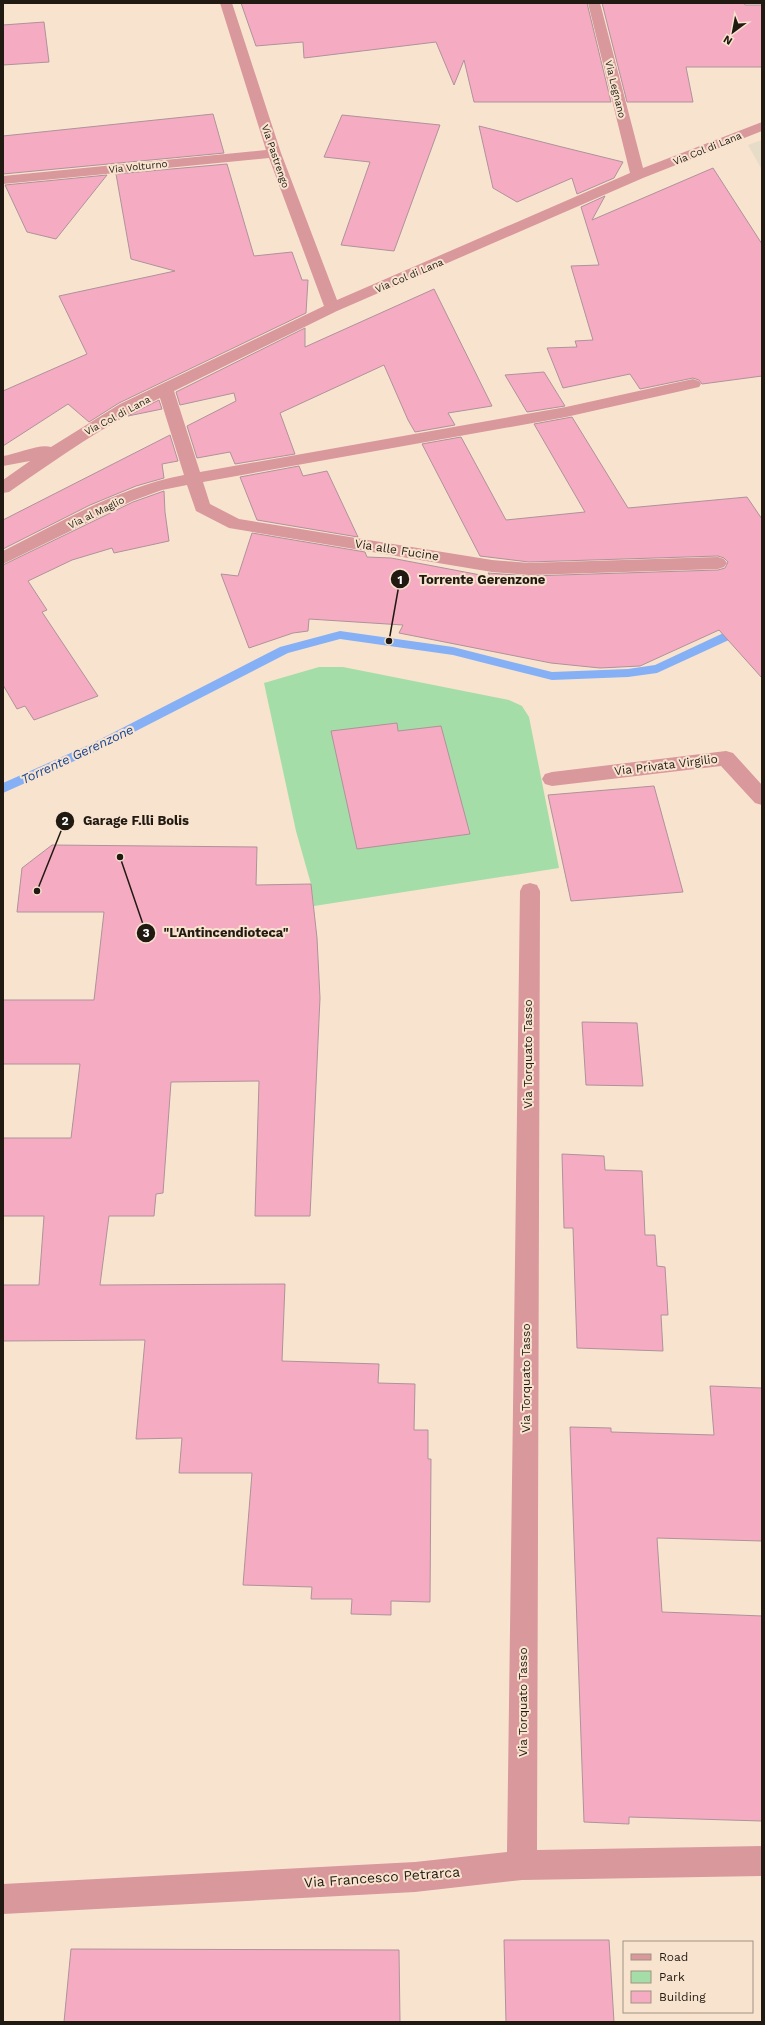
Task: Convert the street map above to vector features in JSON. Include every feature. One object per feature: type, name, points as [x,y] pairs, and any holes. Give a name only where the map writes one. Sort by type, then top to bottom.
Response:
[{"type":"street","name":"Via Pastrengo","points":[[226,3],[274,153],[332,308]]},
{"type":"street","name":"Via Legnano","points":[[594,3],[638,175]]},
{"type":"street","name":"Via Col di Lana","points":[[3,488],[66,444],[126,408],[166,390],[332,308],[638,175],[762,126]]},
{"type":"street","name":"Via Volturno","points":[[3,180],[274,153]]},
{"type":"street","name":"Via al Maglio","points":[[3,558],[126,497],[158,485],[566,412],[693,384]]},
{"type":"street","name":"Via alle Fucine","points":[[166,390],[202,507],[235,524],[492,566],[529,568],[718,563]]},
{"type":"street","name":"Via Col di Lana","points":[[3,461],[20,459],[66,444]]},
{"type":"street","name":"Via Privata Virgilio","points":[[552,779],[726,758],[762,798]]},
{"type":"street","name":"Via Torquato Tasso","points":[[522,1865],[530,891]]},
{"type":"street","name":"Via Francesco Petrarca","points":[[3,1899],[415,1877],[522,1865],[762,1861]]},
{"type":"shaded area","points":[[762,140],[762,170],[748,145]]},
{"type":"green space","points":[[319,667],[343,667],[509,700],[522,706],[529,717],[559,868],[314,906],[311,884],[296,831],[264,683]]},
{"type":"building","points":[[241,3],[587,3],[611,102],[474,102],[464,60],[454,85],[436,42],[304,58],[303,42],[256,46]]},
{"type":"building","points":[[602,3],[744,3],[745,5],[762,5],[762,67],[686,67],[693,102],[627,102]]},
{"type":"building","points":[[44,22],[49,62],[3,65],[3,25]]},
{"type":"building","points":[[213,114],[224,153],[3,174],[3,136]]},
{"type":"building","points":[[342,115],[440,125],[394,251],[341,245],[370,162],[324,157]]},
{"type":"building","points":[[479,126],[623,162],[614,178],[577,194],[572,178],[517,202],[493,188]]},
{"type":"building","points":[[227,164],[254,256],[292,252],[302,280],[308,280],[306,313],[119,403],[89,422],[68,404],[3,446],[3,391],[87,354],[59,296],[175,271],[131,259],[116,174]]},
{"type":"building","points":[[713,168],[762,244],[762,376],[702,384],[699,380],[693,378],[640,389],[630,374],[563,388],[547,348],[577,347],[575,341],[593,340],[571,266],[599,265],[581,207],[605,196],[592,220]]},
{"type":"building","points":[[107,175],[56,239],[27,232],[5,185]]},
{"type":"building","points":[[434,289],[492,406],[448,413],[455,425],[415,432],[408,420],[384,365],[280,413],[295,454],[235,464],[230,452],[197,458],[187,426],[236,401],[234,393],[180,405],[176,392],[305,328],[305,347]]},
{"type":"building","points":[[544,372],[565,406],[527,412],[505,375]]},
{"type":"building","points":[[159,400],[162,409],[128,416],[141,409]]},
{"type":"building","points":[[572,417],[628,508],[747,497],[762,519],[762,678],[719,630],[640,666],[600,668],[551,663],[399,633],[403,625],[309,619],[308,631],[293,633],[249,648],[221,574],[238,576],[252,533],[365,552],[367,557],[391,558],[491,577],[488,573],[529,576],[718,570],[725,568],[728,562],[724,558],[718,556],[529,562],[480,556],[422,444],[461,437],[506,520],[585,512],[534,424]]},
{"type":"building","points":[[170,435],[178,461],[162,464],[164,478],[136,486],[90,505],[3,549],[3,520]]},
{"type":"building","points":[[299,466],[303,476],[327,471],[358,537],[257,520],[240,477]]},
{"type":"building","points":[[164,491],[169,541],[114,553],[112,548],[72,560],[28,581],[47,610],[42,612],[98,696],[34,720],[25,706],[17,709],[3,685],[3,565],[133,502]]},
{"type":"building","points":[[397,723],[398,731],[441,726],[470,834],[357,849],[331,731]]},
{"type":"building","points":[[654,786],[683,892],[571,901],[548,795]]},
{"type":"building","points":[[52,845],[257,847],[256,885],[311,884],[317,938],[320,998],[310,1216],[255,1216],[259,1081],[171,1082],[163,1193],[156,1194],[154,1216],[109,1216],[100,1285],[285,1284],[282,1361],[379,1364],[378,1383],[415,1384],[414,1430],[428,1430],[428,1459],[431,1459],[430,1602],[391,1601],[391,1615],[351,1614],[352,1599],[311,1599],[312,1587],[243,1585],[252,1473],[179,1473],[182,1438],[136,1439],[145,1340],[3,1341],[3,1285],[39,1285],[44,1216],[3,1216],[3,1138],[71,1138],[80,1064],[3,1064],[3,1000],[94,1000],[104,912],[17,912],[22,868]]},
{"type":"building","points":[[582,1022],[637,1023],[643,1086],[586,1085]]},
{"type":"building","points":[[562,1154],[604,1156],[605,1170],[642,1171],[645,1235],[655,1235],[657,1266],[665,1267],[668,1315],[661,1315],[663,1351],[577,1348],[573,1228],[564,1228]]},
{"type":"building","points":[[710,1386],[762,1388],[762,1541],[657,1538],[662,1612],[762,1616],[762,1821],[629,1817],[629,1824],[584,1822],[570,1427],[611,1428],[611,1432],[714,1435]]},
{"type":"building","points":[[504,1940],[609,1940],[614,2022],[506,2022]]},
{"type":"building","points":[[71,1949],[399,1950],[400,2022],[64,2022]]},
{"type":"waterway","name":"Torrente Gerenzone","points":[[3,788],[95,747],[284,650],[340,635],[453,651],[552,676],[628,673],[657,669],[751,625],[762,615]]},
{"type":"place","name":"Torrente Gerenzone","points":[[389,641]]},
{"type":"place","name":"\"L'Antincendioteca\"","points":[[120,857]]},
{"type":"place","name":"Garage F.lli Bolis","points":[[37,891]]}]
